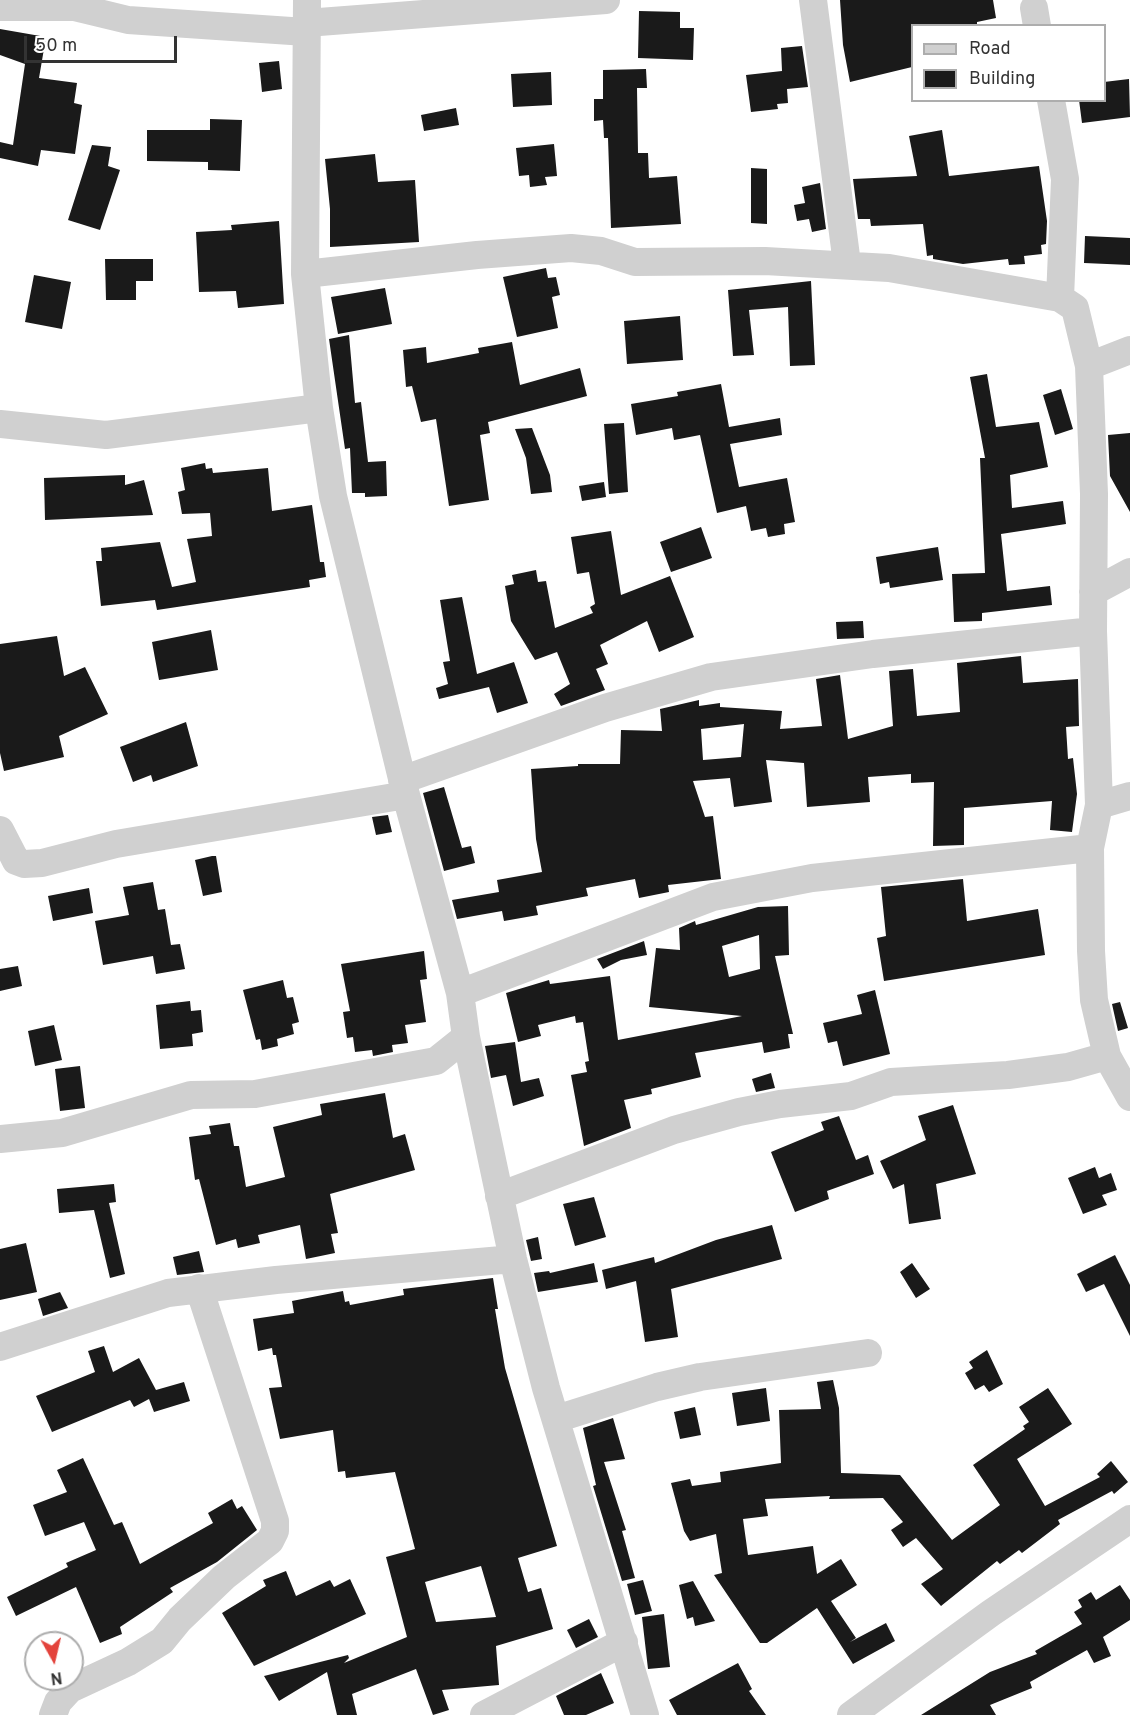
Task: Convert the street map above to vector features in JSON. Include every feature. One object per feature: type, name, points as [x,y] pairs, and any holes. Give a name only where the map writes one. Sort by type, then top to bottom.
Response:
[{"type":"street","points":[[0,7],[74,7],[128,20],[306,19],[606,0]]},
{"type":"street","points":[[813,0],[847,264]]},
{"type":"street","points":[[306,19],[305,274],[319,408],[346,553],[404,788],[460,993],[466,1037],[513,1260],[556,1419],[645,1715]]},
{"type":"street","points":[[1051,102],[1065,179],[1060,298]]},
{"type":"street","points":[[305,274],[477,255],[571,248],[601,251],[635,262],[765,261],[889,268],[1060,298],[1075,308],[1089,366],[1094,494],[1093,631],[1099,805],[1090,848],[1094,1000],[1107,1056],[1130,1098]]},
{"type":"street","points":[[1089,366],[1130,350]]},
{"type":"street","points":[[0,424],[106,435],[319,408]]},
{"type":"street","points":[[1094,592],[1130,572]]},
{"type":"street","points":[[12,871],[116,844],[404,788],[605,708],[711,677],[873,654],[1093,631]]},
{"type":"street","points":[[1099,805],[1130,796]]},
{"type":"street","points":[[0,830],[16,861],[12,871]]},
{"type":"street","points":[[460,993],[713,897],[812,878],[1090,848]]},
{"type":"street","points":[[0,1139],[62,1132],[191,1095],[265,1093],[436,1061],[466,1037]]},
{"type":"street","points":[[500,1196],[674,1131],[739,1112],[780,1104],[851,1096],[891,1082],[1008,1075],[1068,1067],[1107,1056]]},
{"type":"street","points":[[436,1061],[474,1076]]},
{"type":"street","points":[[0,1347],[106,1311],[168,1293],[199,1288],[513,1260]]},
{"type":"street","points":[[53,1715],[58,1702],[70,1689],[128,1662],[162,1641],[180,1619],[224,1577],[270,1541],[276,1531],[275,1521],[199,1288]]},
{"type":"street","points":[[556,1419],[657,1387],[700,1377],[868,1353]]},
{"type":"street","points":[[851,1715],[991,1613],[1130,1519]]},
{"type":"street","points":[[484,1715],[624,1642]]},
{"type":"building","points":[[840,0],[993,0],[996,18],[977,22],[977,24],[911,24],[911,67],[850,82],[843,45]]},
{"type":"building","points":[[639,11],[680,12],[680,28],[694,28],[693,60],[638,58]]},
{"type":"building","points":[[0,29],[46,37],[39,78],[77,83],[74,103],[82,105],[75,154],[41,150],[38,166],[0,158],[0,142],[13,145],[25,64],[0,55]]},
{"type":"building","points":[[802,46],[808,87],[787,89],[788,103],[777,104],[778,109],[751,112],[746,75],[782,71],[781,48]]},
{"type":"building","points":[[279,61],[282,89],[262,92],[259,63]]},
{"type":"building","points":[[646,69],[647,88],[637,88],[638,153],[648,153],[649,178],[677,176],[681,224],[611,228],[608,138],[604,138],[603,120],[594,121],[594,99],[603,99],[603,70]]},
{"type":"building","points":[[551,72],[552,105],[513,107],[511,74]]},
{"type":"building","points":[[1129,79],[1130,117],[1082,123],[1079,102],[1106,102],[1106,82]]},
{"type":"building","points":[[456,108],[459,125],[424,131],[421,115]]},
{"type":"building","points":[[210,119],[242,120],[240,171],[208,170],[208,162],[147,161],[147,130],[210,130]]},
{"type":"building","points":[[942,130],[949,176],[1039,166],[1047,221],[1046,244],[1041,245],[1042,254],[1024,256],[1025,264],[1009,265],[1008,259],[963,264],[933,259],[933,255],[927,256],[923,224],[871,226],[870,219],[858,219],[853,179],[917,176],[909,136]]},
{"type":"building","points":[[554,144],[557,176],[545,177],[547,185],[530,187],[529,175],[519,176],[516,148]]},
{"type":"building","points":[[92,145],[111,147],[108,166],[120,170],[100,230],[68,220]]},
{"type":"building","points":[[375,154],[378,182],[415,180],[419,242],[330,247],[330,209],[325,159]]},
{"type":"building","points":[[751,168],[767,169],[767,224],[751,223]]},
{"type":"building","points":[[820,183],[826,229],[812,232],[809,219],[797,221],[794,205],[805,203],[802,187]]},
{"type":"building","points":[[279,221],[284,304],[238,308],[236,291],[199,292],[196,232],[232,230],[231,225]]},
{"type":"building","points":[[1085,236],[1130,238],[1130,265],[1084,263]]},
{"type":"building","points":[[105,259],[153,259],[153,281],[136,281],[136,300],[106,300]]},
{"type":"building","points":[[546,268],[548,278],[556,277],[560,295],[552,297],[558,328],[517,337],[503,277]]},
{"type":"building","points":[[34,275],[71,282],[62,329],[25,322]]},
{"type":"building","points":[[811,281],[815,365],[790,366],[788,307],[749,310],[754,355],[733,356],[728,290]]},
{"type":"building","points":[[385,288],[392,324],[338,334],[331,297]]},
{"type":"building","points":[[680,316],[683,360],[627,364],[624,321]]},
{"type":"building","points":[[349,335],[355,403],[361,402],[368,462],[386,461],[387,496],[365,497],[365,493],[352,493],[350,448],[345,449],[329,339]]},
{"type":"building","points":[[512,342],[520,385],[580,368],[587,396],[488,422],[490,433],[480,435],[489,500],[449,506],[436,419],[421,422],[412,386],[406,387],[403,350],[426,347],[427,363],[479,353],[478,348]]},
{"type":"building","points":[[987,374],[996,427],[1039,422],[1048,467],[1010,475],[1012,508],[1063,501],[1066,524],[1001,534],[1007,591],[1050,586],[1052,605],[982,613],[982,621],[954,622],[952,574],[985,573],[980,458],[985,458],[970,377]]},
{"type":"building","points":[[721,384],[729,427],[780,418],[782,435],[730,444],[739,487],[787,478],[795,522],[784,524],[785,534],[768,537],[766,528],[751,531],[746,506],[717,513],[700,435],[674,440],[672,428],[636,435],[631,404],[678,396],[677,392]]},
{"type":"building","points":[[1061,389],[1073,429],[1055,435],[1043,395]]},
{"type":"building","points":[[624,423],[628,492],[609,494],[604,424]]},
{"type":"building","points":[[532,428],[550,475],[552,492],[531,494],[526,458],[515,429]]},
{"type":"building","points":[[1130,433],[1130,512],[1110,476],[1108,435]]},
{"type":"building","points":[[205,463],[206,469],[212,468],[213,473],[268,468],[272,511],[312,505],[320,562],[324,562],[326,577],[309,580],[310,587],[157,610],[155,600],[101,606],[96,561],[102,561],[101,548],[160,542],[172,587],[196,582],[187,539],[212,536],[210,513],[182,514],[178,492],[185,490],[181,468]]},
{"type":"building","points":[[125,475],[125,485],[144,480],[153,515],[45,520],[44,478]]},
{"type":"building","points":[[604,482],[606,497],[582,501],[579,486]]},
{"type":"building","points":[[701,527],[712,558],[671,572],[660,542]]},
{"type":"building","points":[[611,531],[621,595],[670,576],[694,637],[659,652],[647,621],[600,645],[608,664],[596,669],[605,690],[561,706],[554,694],[570,684],[557,652],[535,660],[511,621],[505,586],[514,584],[512,575],[536,570],[538,582],[546,581],[555,628],[593,613],[590,607],[595,604],[589,572],[577,574],[571,537]]},
{"type":"building","points":[[938,547],[943,580],[890,588],[889,582],[880,584],[876,557]]},
{"type":"building","points":[[462,597],[477,674],[514,662],[528,703],[497,713],[489,687],[439,699],[436,688],[448,684],[443,662],[450,661],[440,600]]},
{"type":"building","points":[[863,621],[864,638],[837,639],[836,622]]},
{"type":"building","points":[[211,630],[218,670],[159,680],[152,642]]},
{"type":"building","points":[[57,636],[64,676],[85,667],[108,714],[59,736],[64,757],[4,771],[0,753],[0,644]]},
{"type":"building","points":[[1021,656],[1023,683],[1078,679],[1079,726],[1066,727],[1068,759],[1073,758],[1077,794],[1072,832],[1050,830],[1052,801],[964,808],[964,845],[933,846],[934,782],[911,783],[911,774],[868,777],[870,802],[807,807],[804,763],[766,760],[772,802],[734,807],[730,778],[693,781],[705,817],[713,816],[721,879],[668,885],[669,892],[639,898],[635,879],[586,888],[588,896],[536,906],[538,915],[504,921],[502,911],[457,919],[452,900],[499,892],[497,880],[542,872],[536,839],[531,769],[578,766],[578,764],[620,764],[621,730],[662,731],[660,709],[699,700],[699,706],[720,703],[720,707],[782,711],[780,729],[822,726],[816,679],[840,675],[848,739],[893,726],[889,671],[913,669],[917,716],[960,712],[957,663]],"holes":[[[744,724],[741,757],[703,760],[701,729]]]},
{"type":"building","points":[[186,722],[198,766],[153,782],[151,775],[133,782],[120,747]]},
{"type":"building","points":[[444,787],[462,848],[471,846],[475,863],[444,871],[423,793]]},
{"type":"building","points":[[388,815],[392,832],[376,835],[372,817]]},
{"type":"building","points":[[216,856],[222,892],[203,896],[195,860]]},
{"type":"building","points":[[963,879],[967,921],[1038,909],[1045,955],[884,981],[877,938],[886,936],[881,887]]},
{"type":"building","points":[[153,882],[158,910],[165,909],[171,945],[180,944],[185,969],[156,974],[153,956],[103,965],[95,921],[129,915],[123,887]]},
{"type":"building","points":[[89,888],[93,913],[53,921],[48,896]]},
{"type":"building","points":[[788,906],[789,955],[775,956],[793,1034],[788,1034],[790,1048],[764,1053],[762,1042],[695,1053],[701,1077],[651,1089],[652,1094],[624,1100],[631,1128],[584,1146],[571,1075],[587,1072],[585,1062],[589,1061],[583,1022],[576,1023],[575,1016],[538,1025],[541,1036],[518,1042],[506,993],[549,980],[550,984],[610,976],[618,1040],[742,1016],[649,1007],[656,948],[680,950],[679,928],[695,921],[696,925],[758,907]],"holes":[[[759,935],[760,969],[729,977],[722,946]]]},
{"type":"building","points":[[644,941],[647,955],[621,960],[603,969],[597,959]]},
{"type":"building","points":[[424,951],[427,979],[420,980],[426,1022],[405,1025],[408,1043],[392,1045],[393,1052],[373,1056],[372,1050],[355,1052],[353,1037],[347,1038],[343,1012],[350,1011],[341,964]]},
{"type":"building","points":[[18,966],[22,986],[0,991],[0,969]]},
{"type":"building","points":[[283,980],[287,998],[293,997],[299,1022],[292,1024],[294,1034],[277,1039],[278,1046],[262,1050],[260,1039],[256,1040],[243,990]]},
{"type":"building","points":[[875,990],[890,1054],[843,1066],[837,1041],[828,1043],[823,1023],[862,1014],[857,995]]},
{"type":"building","points":[[190,1001],[191,1011],[201,1010],[203,1032],[192,1034],[193,1046],[160,1049],[156,1005]]},
{"type":"building","points":[[1120,1002],[1128,1028],[1118,1031],[1112,1004]]},
{"type":"building","points":[[54,1025],[62,1060],[35,1066],[28,1031]]},
{"type":"building","points":[[515,1042],[521,1082],[539,1078],[544,1096],[513,1106],[506,1075],[491,1078],[485,1046]]},
{"type":"building","points":[[80,1066],[85,1108],[60,1111],[55,1069]]},
{"type":"building","points":[[771,1073],[775,1088],[756,1092],[752,1079]]},
{"type":"building","points":[[385,1093],[393,1138],[405,1134],[415,1170],[330,1194],[338,1233],[331,1234],[335,1253],[306,1259],[300,1225],[258,1235],[260,1243],[238,1248],[236,1239],[216,1245],[199,1179],[195,1180],[189,1137],[211,1134],[209,1126],[230,1123],[234,1146],[239,1146],[246,1187],[285,1177],[273,1127],[322,1115],[320,1104]]},
{"type":"building","points":[[953,1105],[976,1174],[936,1184],[941,1219],[909,1224],[904,1184],[893,1189],[880,1161],[926,1140],[918,1116]]},
{"type":"building","points":[[839,1116],[856,1160],[868,1155],[874,1174],[827,1191],[829,1199],[795,1212],[771,1152],[824,1130],[821,1122]]},
{"type":"building","points":[[1095,1167],[1099,1178],[1111,1173],[1117,1190],[1102,1195],[1107,1205],[1083,1214],[1068,1178]]},
{"type":"building","points":[[114,1184],[116,1202],[109,1203],[125,1274],[110,1278],[94,1210],[59,1213],[57,1189]]},
{"type":"building","points":[[594,1197],[606,1237],[575,1246],[563,1204]]},
{"type":"building","points":[[772,1225],[782,1259],[671,1289],[678,1337],[645,1342],[636,1281],[606,1289],[602,1270],[654,1257],[655,1263],[716,1240]]},
{"type":"building","points":[[538,1237],[542,1259],[531,1261],[526,1240]]},
{"type":"building","points":[[26,1243],[37,1292],[0,1300],[0,1249]]},
{"type":"building","points":[[199,1251],[204,1272],[177,1275],[173,1257]]},
{"type":"building","points":[[1115,1255],[1130,1285],[1130,1336],[1104,1284],[1086,1292],[1077,1274]]},
{"type":"building","points":[[594,1263],[598,1282],[538,1292],[534,1273],[549,1271],[550,1273]]},
{"type":"building","points":[[912,1263],[930,1289],[916,1298],[900,1272]]},
{"type":"building","points":[[493,1278],[498,1309],[495,1309],[505,1368],[557,1546],[518,1558],[528,1592],[541,1588],[553,1629],[496,1646],[499,1685],[442,1690],[449,1710],[433,1715],[416,1669],[352,1694],[357,1715],[337,1715],[327,1672],[279,1701],[264,1676],[348,1655],[349,1658],[344,1663],[407,1637],[386,1557],[415,1549],[395,1472],[346,1478],[345,1471],[338,1472],[333,1430],[280,1439],[269,1388],[282,1387],[276,1355],[273,1355],[272,1348],[258,1351],[253,1319],[294,1313],[292,1301],[343,1291],[345,1302],[349,1301],[350,1305],[404,1295],[403,1289]],"holes":[[[481,1566],[496,1617],[436,1622],[425,1582]]]},
{"type":"building","points":[[60,1292],[68,1308],[43,1316],[38,1299]]},
{"type":"building","points":[[104,1346],[113,1372],[139,1358],[156,1390],[184,1382],[190,1401],[154,1412],[149,1399],[134,1407],[130,1400],[52,1432],[36,1396],[95,1372],[88,1351]]},
{"type":"building","points":[[987,1350],[1003,1384],[989,1392],[984,1385],[975,1390],[965,1373],[973,1368],[969,1362]]},
{"type":"building","points":[[833,1380],[839,1408],[841,1473],[900,1475],[952,1540],[1000,1505],[973,1465],[1025,1429],[1023,1426],[1029,1422],[1019,1407],[1048,1388],[1072,1424],[1017,1459],[1045,1506],[1100,1477],[1097,1474],[1111,1461],[1128,1482],[1114,1494],[1112,1491],[1058,1520],[1060,1524],[1022,1553],[1019,1550],[1000,1564],[997,1561],[941,1606],[921,1584],[943,1569],[916,1538],[903,1547],[891,1530],[903,1522],[883,1498],[829,1499],[830,1496],[765,1499],[768,1516],[743,1519],[748,1555],[813,1546],[817,1574],[841,1559],[857,1585],[831,1601],[856,1638],[850,1642],[886,1623],[895,1641],[853,1664],[817,1608],[767,1643],[760,1643],[714,1575],[722,1573],[716,1534],[690,1541],[684,1531],[671,1483],[690,1479],[692,1486],[721,1482],[720,1472],[781,1463],[779,1410],[821,1409],[817,1382]]},
{"type":"building","points":[[766,1388],[770,1421],[737,1426],[732,1393]]},
{"type":"building","points":[[695,1407],[701,1435],[680,1439],[674,1412]]},
{"type":"building","points":[[613,1418],[625,1459],[604,1462],[626,1530],[622,1531],[635,1578],[622,1581],[593,1486],[596,1485],[583,1428]]},
{"type":"building","points":[[83,1458],[114,1525],[122,1522],[140,1564],[213,1523],[208,1513],[232,1499],[237,1509],[242,1506],[257,1530],[217,1562],[170,1588],[173,1592],[120,1627],[122,1634],[100,1643],[76,1587],[16,1616],[7,1597],[68,1567],[66,1563],[96,1550],[84,1522],[45,1536],[33,1505],[67,1492],[57,1470]]},
{"type":"building","points":[[286,1571],[296,1596],[330,1580],[334,1587],[350,1579],[366,1614],[254,1666],[222,1613],[266,1586],[263,1580]]},
{"type":"building","points":[[643,1580],[652,1611],[635,1615],[627,1584]]},
{"type":"building","points":[[693,1581],[715,1621],[695,1626],[693,1617],[687,1619],[679,1585]]},
{"type":"building","points":[[1120,1585],[1130,1600],[1130,1620],[1103,1637],[1111,1656],[1094,1663],[1087,1650],[1030,1682],[1032,1688],[990,1705],[996,1715],[921,1715],[990,1672],[1037,1654],[1035,1651],[1082,1624],[1074,1612],[1082,1607],[1078,1600],[1091,1592],[1096,1600]]},
{"type":"building","points":[[664,1614],[670,1667],[648,1669],[642,1617]]},
{"type":"building","points":[[589,1619],[598,1637],[576,1648],[567,1630]]},
{"type":"building","points":[[738,1663],[752,1689],[749,1691],[766,1715],[677,1715],[669,1700]]},
{"type":"building","points":[[601,1673],[614,1703],[586,1715],[564,1715],[556,1696]]}]
